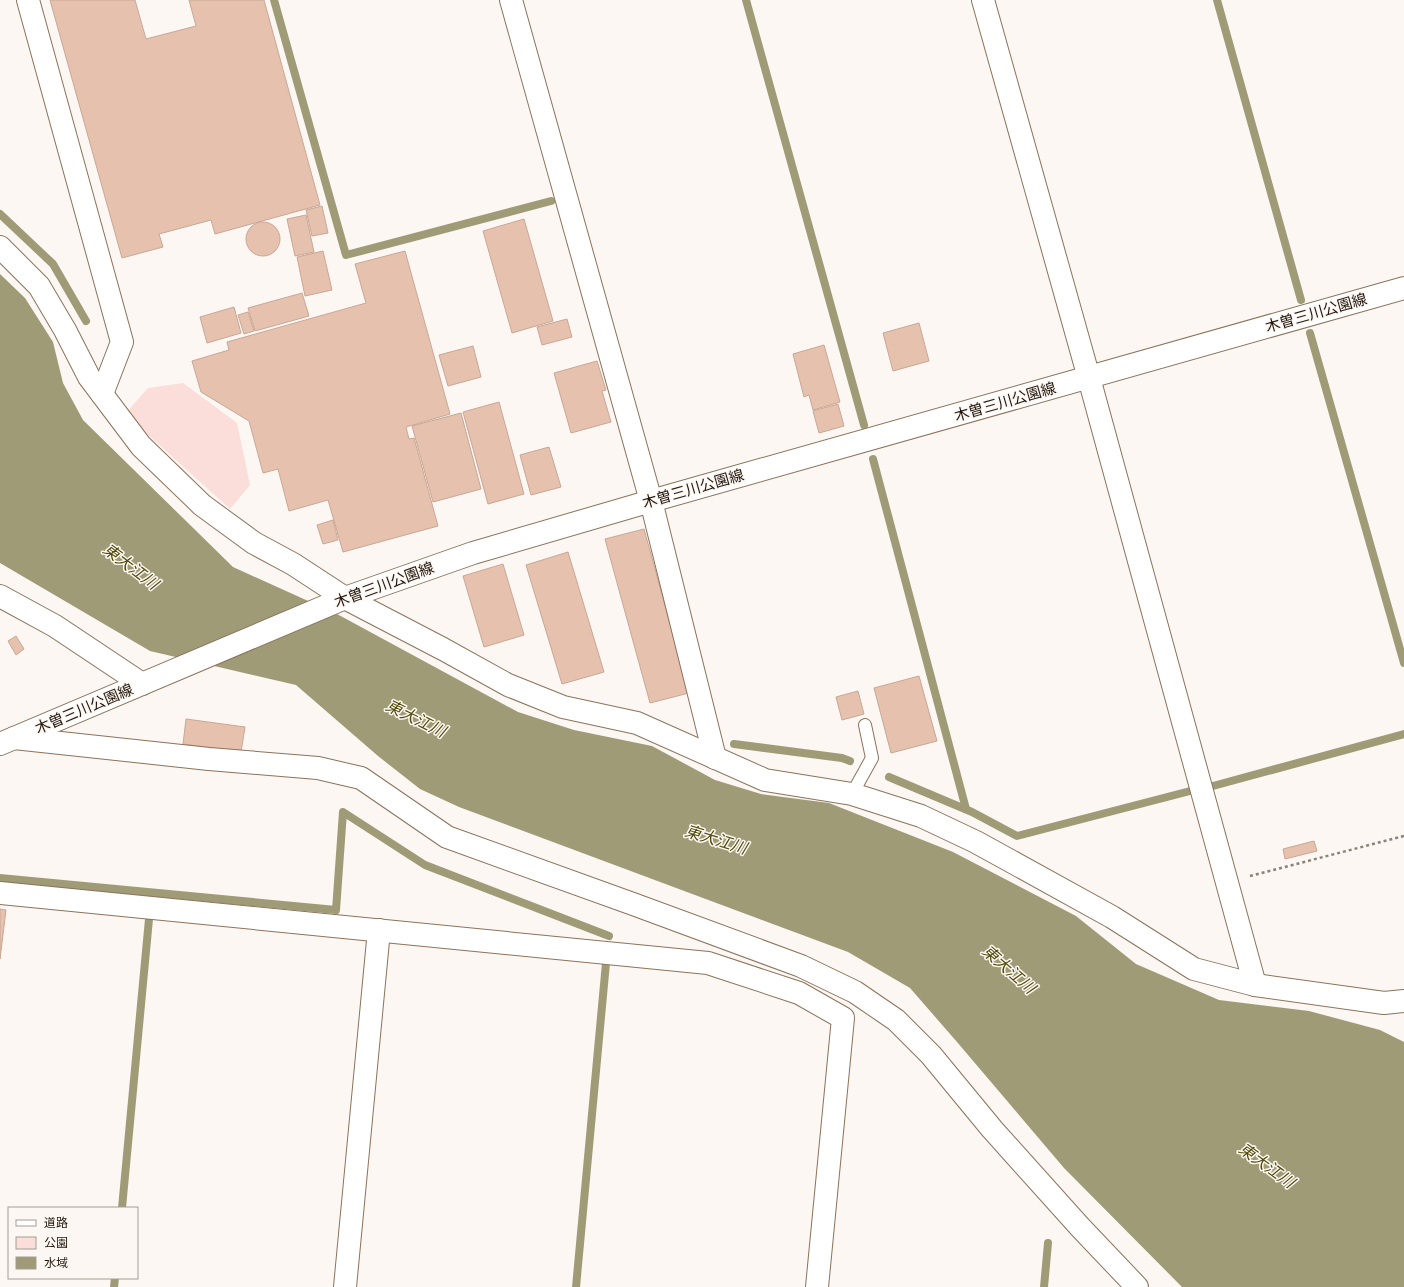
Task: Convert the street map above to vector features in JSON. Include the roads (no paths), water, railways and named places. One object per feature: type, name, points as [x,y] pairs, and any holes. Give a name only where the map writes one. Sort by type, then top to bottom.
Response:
[{"type":"street","points":[[28,0],[122,342],[102,394]]},
{"type":"street","points":[[511,0],[650,501],[715,758]]},
{"type":"street","points":[[983,0],[1256,985]]},
{"type":"street","points":[[0,247],[39,286],[66,330],[90,377],[140,446],[202,505],[254,542],[293,564],[345,598],[444,649],[508,685],[563,707],[637,723],[765,780],[852,794],[921,816],[976,842],[1112,917],[1194,969],[1256,985],[1394,1002],[1404,1018]]},
{"type":"street","name":"木曽三川公園線","points":[[7,741],[345,598],[473,553],[650,501],[1404,288]]},
{"type":"street","points":[[0,596],[152,680]]},
{"type":"street","points":[[7,741],[318,768],[361,778],[447,837],[801,966],[848,989],[896,1020],[931,1055],[992,1129],[1080,1227],[1137,1287]]},
{"type":"street","points":[[0,892],[708,963],[799,993],[843,1018],[817,1287]]},
{"type":"street","points":[[345,1287],[379,930]]},
{"type":"lane","points":[[852,794],[872,758],[865,725]]},
{"type":"water","name":"東大江川","points":[[0,274],[25,298],[53,342],[63,383],[83,420],[233,567],[337,614],[518,712],[574,730],[652,746],[715,780],[761,794],[829,803],[953,852],[1076,916],[1136,964],[1219,1000],[1309,1011],[1380,1030],[1404,1042],[1404,1287],[1182,1287],[1064,1168],[910,988],[848,952],[459,807],[420,789],[378,756],[296,685],[150,651],[0,563]]},
{"type":"waterway","points":[[274,0],[346,255],[551,201]]},
{"type":"waterway","points":[[746,0],[864,425]]},
{"type":"waterway","points":[[1217,0],[1301,300]]},
{"type":"waterway","points":[[0,214],[53,264],[86,321]]},
{"type":"waterway","points":[[1310,333],[1404,663]]},
{"type":"waterway","points":[[873,459],[966,809]]},
{"type":"waterway","points":[[1213,786],[1404,734]]},
{"type":"waterway","points":[[734,744],[842,758],[850,761]]},
{"type":"waterway","points":[[889,777],[972,812],[1017,836],[1194,790]]},
{"type":"waterway","points":[[0,878],[336,910],[343,812],[425,865],[609,936]]},
{"type":"waterway","points":[[122,1207],[149,919]]},
{"type":"waterway","points":[[576,1287],[606,963]]},
{"type":"waterway","points":[[1044,1287],[1048,1243]]},
{"type":"waterway","points":[[114,1287],[115,1279]]}]
